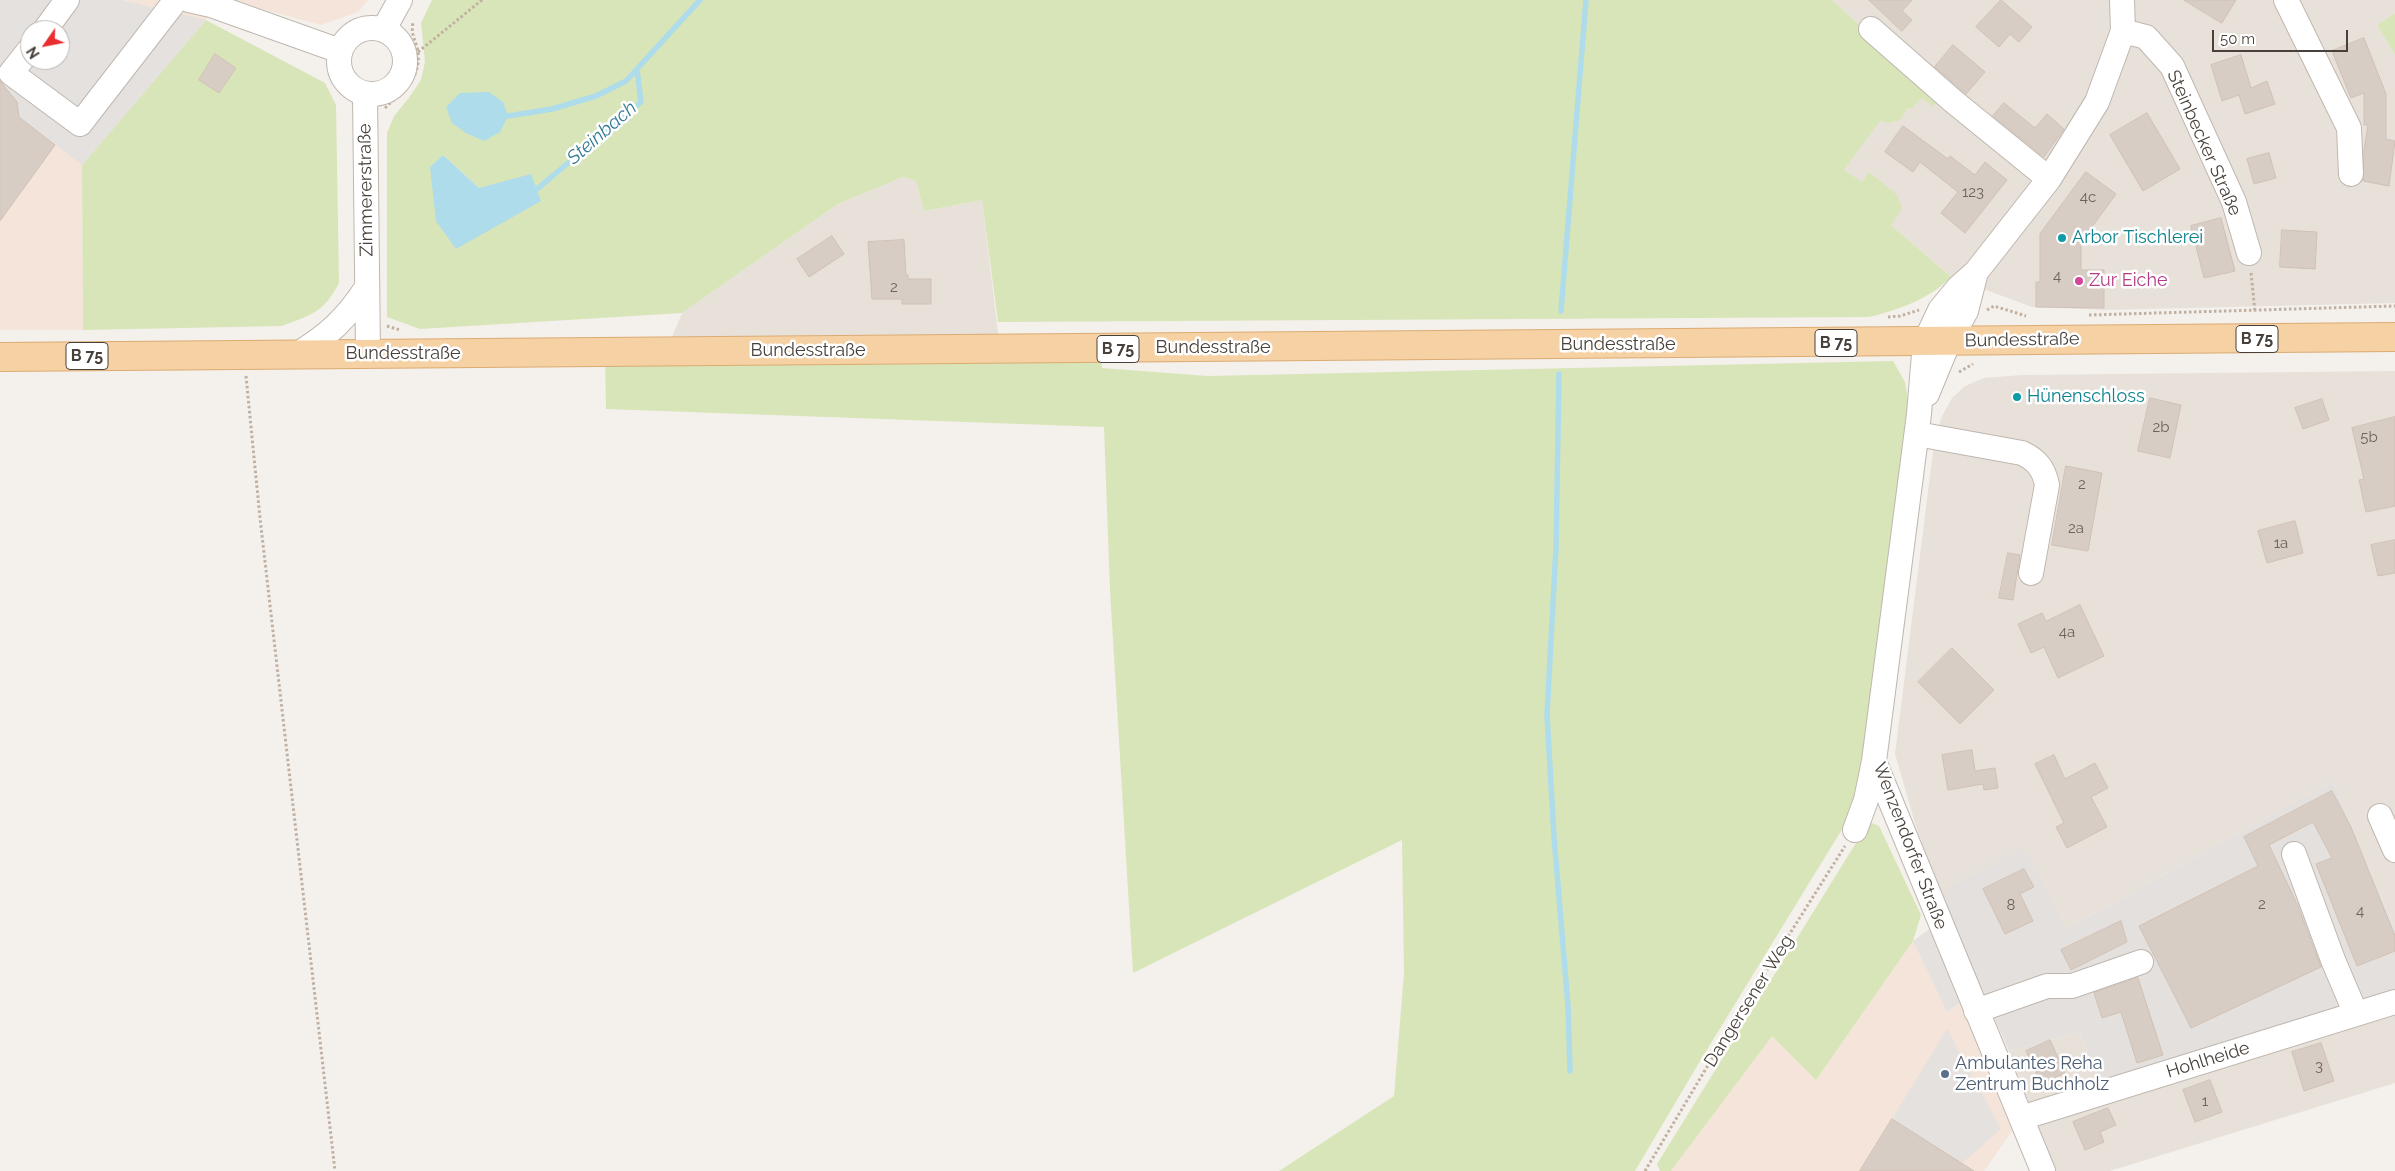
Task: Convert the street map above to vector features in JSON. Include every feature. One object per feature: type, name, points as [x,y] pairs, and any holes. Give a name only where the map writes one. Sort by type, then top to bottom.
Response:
[{"type":"main road","name":"Bundesstraße","points":[[0,357],[2395,337]]},
{"type":"street","points":[[52,20],[67,0]]},
{"type":"street","points":[[20,62],[12,73],[80,124],[176,0]]},
{"type":"street","points":[[189,0],[340,51]]},
{"type":"street","points":[[1937,341],[1940,310],[1959,287],[1976,272],[2049,179],[2097,102],[2123,31],[2122,0]]},
{"type":"street","points":[[2286,0],[2349,128],[2351,174]]},
{"type":"street","points":[[384,29],[407,8]]},
{"type":"street","points":[[371,27],[384,29],[395,35],[402,45],[406,57],[405,70],[399,81],[391,89],[379,94],[365,94],[353,88],[343,78],[339,64],[340,51],[347,39],[358,30],[371,27]]},
{"type":"street","points":[[1871,28],[1953,101],[2049,179]]},
{"type":"street","name":"Steinbecker Straße","points":[[2123,31],[2146,37],[2172,66],[2234,202],[2249,253]]},
{"type":"street","name":"Zimmererstraße","points":[[365,94],[368,354]]},
{"type":"street","points":[[296,355],[322,340],[351,310],[367,287]]},
{"type":"street","name":"Wenzendorfer Straße","points":[[1937,341],[1918,424],[1874,761],[2043,1171]]},
{"type":"street","points":[[1918,424],[2022,453],[2039,464],[2048,484],[2031,573]]},
{"type":"street","points":[[1852,835],[1866,800],[1874,761]]},
{"type":"street","points":[[2380,816],[2395,850]]},
{"type":"street","points":[[2294,854],[2333,960],[2356,1014]]},
{"type":"street","points":[[1976,1011],[2047,986],[2072,986],[2141,962]]},
{"type":"street","name":"Hohlheide","points":[[2021,1118],[2395,1002]]},
{"type":"path","points":[[407,8],[412,26],[413,40],[418,52],[482,0]]},
{"type":"path","points":[[2249,253],[2257,339]]},
{"type":"path","points":[[2085,315],[2395,306]]},
{"type":"path","points":[[244,355],[260,518],[335,1171]]},
{"type":"path","points":[[1953,376],[1982,362]]},
{"type":"path","name":"Dangersener Weg","points":[[1645,1171],[1726,1035],[1852,835]]},
{"type":"shaded area","points":[[0,0],[213,0],[206,20],[82,165],[83,330],[0,330]]},
{"type":"shaded area","points":[[0,0],[121,0],[206,20],[82,165],[18,116],[17,102],[11,94],[0,86]]},
{"type":"shaded area","points":[[228,0],[368,0],[358,12],[321,25]]},
{"type":"shaded area","points":[[1832,0],[2395,0],[2395,13],[2377,25],[2395,55],[2395,303],[2105,310],[2032,307],[1951,277],[1891,225],[1870,172],[1862,183],[1844,170],[1880,120],[1908,108],[1912,109],[1922,98],[1941,99]]},
{"type":"shaded area","points":[[903,177],[916,181],[924,211],[982,200],[1000,350],[666,352],[682,313],[838,204]]},
{"type":"shaded area","points":[[2395,371],[2395,929],[2333,781],[2066,929],[1939,892],[1915,823],[1895,754],[1933,452],[1941,418],[1952,398],[1965,386],[1984,378],[2022,375]]},
{"type":"shaded area","points":[[2333,781],[2395,929],[2395,995],[2101,1086],[2080,1032],[2009,1051],[1939,892],[2024,848],[2066,929]]},
{"type":"shaded area","points":[[1939,922],[1970,996],[1947,1012],[1913,941]]},
{"type":"shaded area","points":[[1913,941],[1947,1012],[1970,996],[2021,1118],[1984,1171],[1671,1171],[1772,1035],[1816,1080]]},
{"type":"shaded area","points":[[2395,995],[2395,1083],[2110,1171],[2055,1171],[2009,1051],[2080,1032],[2101,1086]]},
{"type":"shaded area","name":"Ambulantes Reha Zentrum Buchholz","points":[[1947,1029],[2001,1129],[1962,1163],[1892,1119]]},
{"type":"green space","points":[[432,0],[1832,0],[1941,99],[1933,106],[1922,98],[1912,109],[1908,108],[1900,120],[1888,123],[1880,121],[1844,170],[1862,182],[1869,172],[1897,195],[1902,208],[1891,225],[1951,277],[1933,292],[1913,303],[1869,317],[998,322],[982,200],[924,211],[916,181],[903,177],[838,204],[682,313],[420,329],[387,317],[387,133],[394,116],[421,80],[425,62],[421,23]],"holes":[[[443,155],[479,188],[430,167]]]},
{"type":"green space","points":[[2395,13],[2395,55],[2377,25]]},
{"type":"green space","points":[[206,20],[325,83],[336,105],[339,283],[322,307],[309,315],[282,326],[83,330],[82,165]]},
{"type":"green space","points":[[1101,349],[1102,368],[1208,376],[1893,361],[1905,382],[1910,414],[1857,805],[1635,1171],[1279,1171],[1394,1096],[1404,973],[1402,840],[1133,973],[1110,590],[1104,427],[606,409],[605,353]]},
{"type":"green space","points":[[1869,822],[1879,826],[1921,915],[1913,941],[1816,1080],[1772,1036],[1671,1171],[1660,1171],[1657,1164]]},
{"type":"water","points":[[489,92],[503,102],[508,116],[500,132],[484,141],[466,133],[452,123],[446,107],[460,93]]},
{"type":"water","points":[[443,155],[479,188],[531,174],[541,201],[456,249],[436,221],[430,167]]},
{"type":"building","points":[[1869,0],[1912,0],[1902,11],[1912,20],[1902,31]]},
{"type":"building","points":[[2001,0],[2032,27],[2019,42],[2010,34],[1999,47],[1976,27]]},
{"type":"building","points":[[2184,0],[2236,0],[2222,23]]},
{"type":"building","points":[[2364,38],[2386,94],[2386,139],[2395,141],[2389,186],[2363,181],[2364,150],[2368,125],[2364,125],[2364,93],[2351,98],[2332,51]]},
{"type":"building","points":[[1953,45],[1985,72],[1966,94],[1935,67]]},
{"type":"building","points":[[215,54],[236,68],[219,93],[199,80]]},
{"type":"building","points":[[2241,55],[2251,88],[2267,81],[2275,104],[2245,114],[2239,95],[2222,101],[2211,65]]},
{"type":"building","points":[[0,81],[17,102],[19,117],[55,145],[0,221]]},
{"type":"building","points":[[2004,103],[2035,128],[2047,114],[2064,129],[2044,157],[1993,116]]},
{"type":"building","points":[[2147,113],[2180,169],[2143,191],[2110,135]]},
{"type":"building","points":[[1903,126],[1948,159],[1950,156],[1975,175],[1985,162],[2007,180],[1965,233],[1941,213],[1958,192],[1920,162],[1913,172],[1885,152]]},
{"type":"building","points":[[2269,153],[2276,178],[2254,184],[2247,159]]},
{"type":"building","name":"Arbor Tischlerei","points":[[2086,172],[2116,194],[2081,242],[2081,270],[2104,270],[2104,308],[2036,307],[2036,282],[2040,282],[2040,234]]},
{"type":"building","points":[[2221,218],[2235,271],[2204,278],[2191,226]]},
{"type":"building","points":[[2282,230],[2317,232],[2315,269],[2280,267]]},
{"type":"building","points":[[832,236],[844,254],[809,277],[797,259]]},
{"type":"building","points":[[904,240],[906,275],[908,275],[908,279],[931,279],[931,304],[902,304],[902,299],[872,299],[868,242]]},
{"type":"building","points":[[2150,398],[2181,405],[2170,458],[2138,451]]},
{"type":"building","points":[[2322,399],[2329,420],[2303,429],[2295,408]]},
{"type":"building","points":[[2395,417],[2395,506],[2366,512],[2359,480],[2364,479],[2352,428]]},
{"type":"building","points":[[2066,466],[2102,473],[2088,551],[2052,545]]},
{"type":"building","points":[[2295,521],[2303,553],[2267,563],[2258,531]]},
{"type":"building","points":[[2395,540],[2395,573],[2378,576],[2371,545]]},
{"type":"building","points":[[2008,553],[2020,555],[2013,600],[1999,598]]},
{"type":"building","points":[[2080,605],[2104,656],[2058,678],[2044,647],[2031,653],[2018,624],[2042,613],[2046,621]]},
{"type":"building","points":[[1952,648],[1994,690],[1960,724],[1918,682]]},
{"type":"building","points":[[1972,750],[1975,771],[1995,768],[1998,788],[1984,790],[1983,784],[1948,790],[1942,755]]},
{"type":"building","points":[[2054,755],[2065,779],[2095,763],[2108,788],[2091,797],[2107,827],[2067,848],[2056,827],[2064,823],[2035,764]]},
{"type":"building","points":[[2332,791],[2351,827],[2395,936],[2395,951],[2357,966],[2316,864],[2332,858],[2313,822],[2269,845],[2298,906],[2321,967],[2191,1028],[2139,926],[2258,866],[2244,837]]},
{"type":"building","points":[[2024,869],[2034,887],[2020,894],[2033,921],[2005,934],[1983,889]]},
{"type":"building","points":[[2121,921],[2127,942],[2071,970],[2061,950]]},
{"type":"building","points":[[2138,978],[2163,1055],[2137,1063],[2121,1012],[2102,1018],[2094,993]]},
{"type":"building","points":[[2050,1040],[2065,1073],[2041,1084],[2026,1051]]},
{"type":"building","points":[[2321,1043],[2334,1081],[2304,1091],[2292,1052]]},
{"type":"building","points":[[2210,1080],[2222,1112],[2195,1122],[2183,1090]]},
{"type":"building","points":[[2108,1108],[2116,1125],[2100,1132],[2104,1142],[2085,1150],[2073,1122]]},
{"type":"building","points":[[1892,1119],[1974,1171],[1860,1171]]},
{"type":"waterway","points":[[508,116],[552,109],[596,96],[626,81],[700,0]]},
{"type":"waterway","points":[[1561,311],[1586,0]]},
{"type":"waterway","name":"Steinbach","points":[[537,189],[641,102],[637,70]]},
{"type":"waterway","points":[[1559,374],[1556,547],[1547,715],[1554,837],[1568,1006],[1570,1071]]},
{"type":"place","name":"Arbor Tischlerei","points":[[2062,238]]},
{"type":"place","name":"Zur Eiche","points":[[2079,281]]},
{"type":"place","name":"Hünenschloss","points":[[2017,397]]},
{"type":"place","name":"Ambulantes Reha Zentrum Buchholz","points":[[1945,1074]]}]
